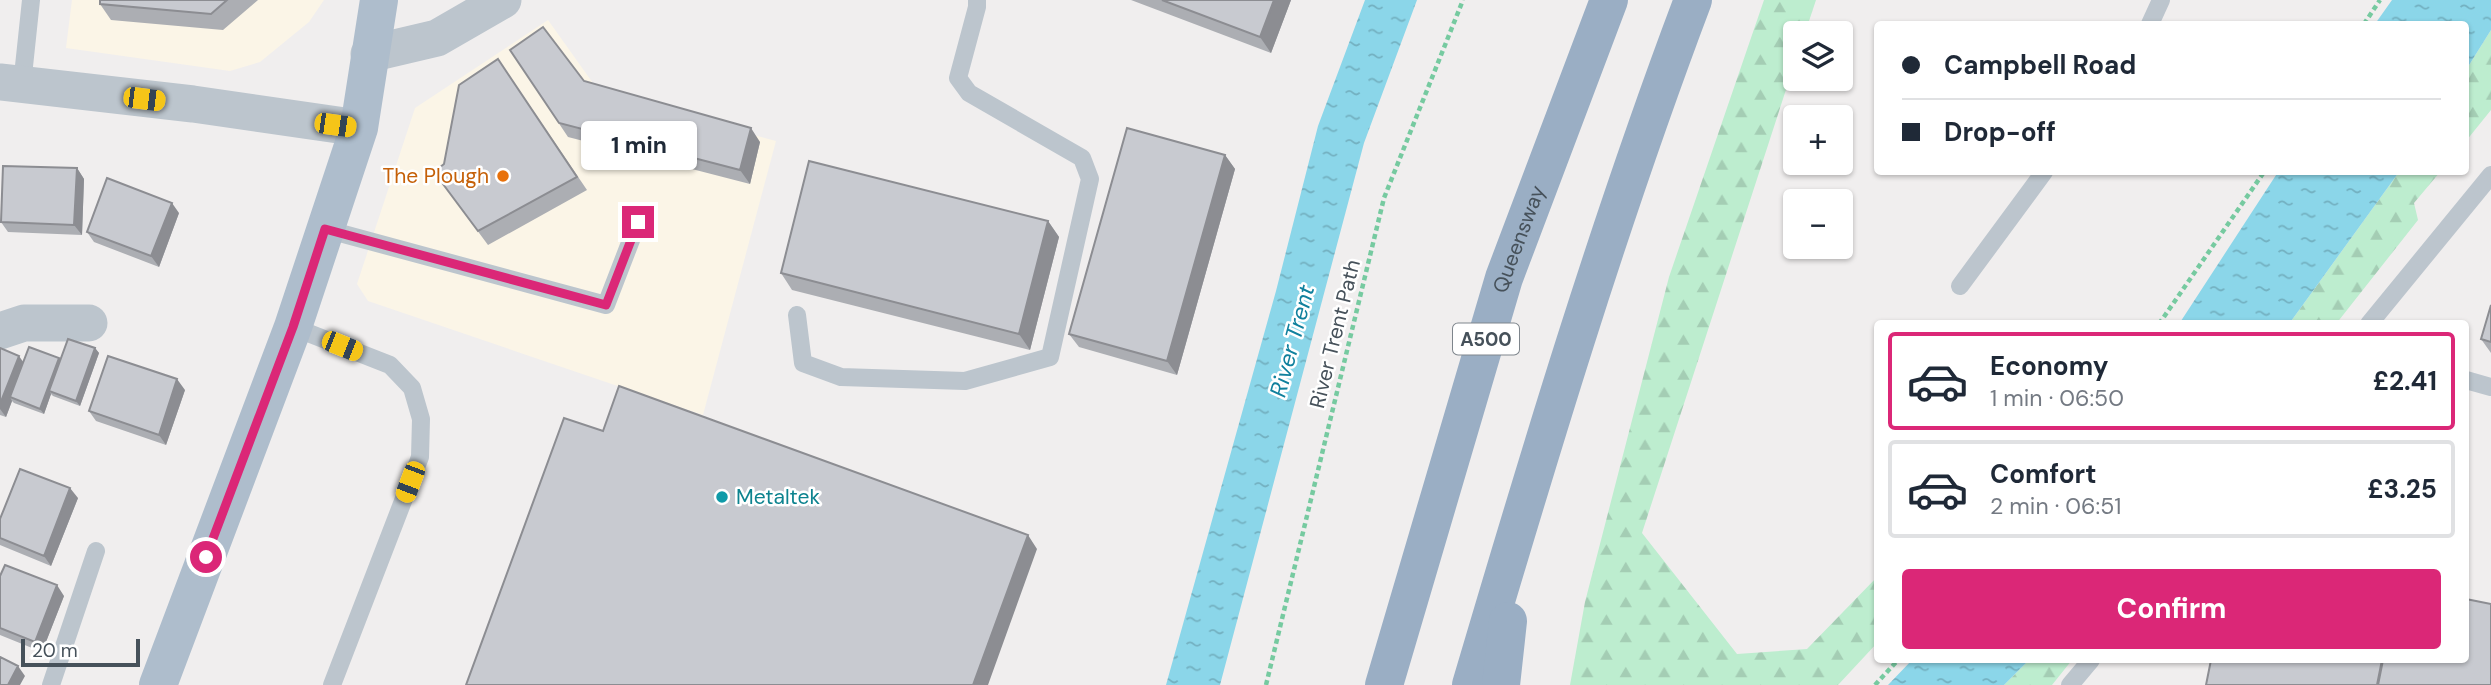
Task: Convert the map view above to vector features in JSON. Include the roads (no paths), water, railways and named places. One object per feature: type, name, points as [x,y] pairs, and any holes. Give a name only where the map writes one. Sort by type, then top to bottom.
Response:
[{"type":"highway","name":"Queensway","points":[[1386,673],[1504,278],[1609,0]]},
{"type":"highway","points":[[1471,685],[1611,228],[1649,116],[1693,0]]},
{"type":"highway","points":[[1501,685],[1521,515]]},
{"type":"main road","points":[[158,685],[293,327],[359,128],[379,0]]},
{"type":"street","points":[[369,54],[437,38],[503,0]]},
{"type":"street","points":[[11,83],[192,104],[359,128]]},
{"type":"street","points":[[0,331],[24,323],[89,323]]},
{"type":"lane","points":[[11,83],[31,0]]},
{"type":"lane","points":[[797,315],[803,363],[841,377],[965,381],[1050,357],[1090,179],[1082,158],[969,93],[958,78],[977,0]]},
{"type":"lane","points":[[2151,21],[2161,0]]},
{"type":"lane","points":[[1960,286],[2042,175]]},
{"type":"lane","points":[[2372,320],[2491,175]]},
{"type":"lane","points":[[325,229],[606,305],[638,222]]},
{"type":"lane","points":[[293,327],[390,365],[412,388],[421,419],[420,457],[332,685]]},
{"type":"lane","points":[[2469,381],[2491,387]]},
{"type":"lane","points":[[51,685],[96,551]]},
{"type":"lane","points":[[2070,685],[2088,663]]},
{"type":"water","name":"River Trent","points":[[1365,0],[1417,0],[1364,143],[1220,685],[1166,685],[1276,291],[1318,126]]},
{"type":"water","points":[[2392,0],[2491,0],[2491,30],[2469,65],[2469,21],[2377,21]]},
{"type":"water","points":[[2276,175],[2397,175],[2292,320],[2182,320]]},
{"type":"water","points":[[1909,663],[2026,663],[2004,685],[1888,685]]},
{"type":"place","name":"The Plough","points":[[503,176]]},
{"type":"place","name":"Metaltek","points":[[722,497]]}]
